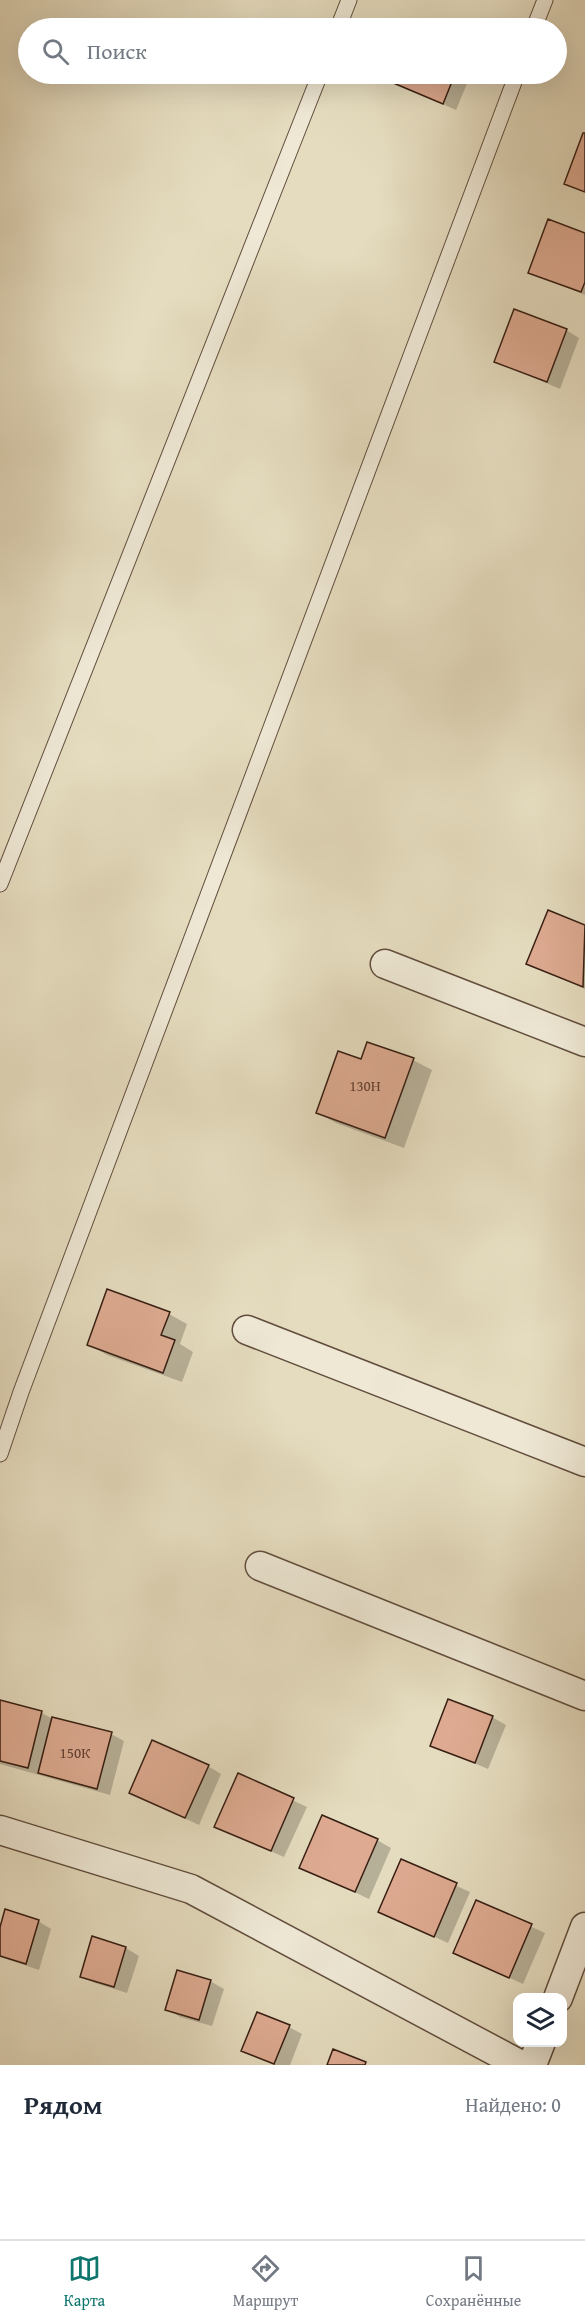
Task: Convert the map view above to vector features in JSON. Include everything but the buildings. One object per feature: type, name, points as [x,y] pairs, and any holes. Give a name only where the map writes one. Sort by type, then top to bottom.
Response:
[{"type":"street","points":[[385,964],[585,1042]]},
{"type":"street","points":[[247,1330],[585,1462]]},
{"type":"street","points":[[260,1566],[585,1696]]},
{"type":"street","points":[[0,1830],[191,1889],[521,2065]]},
{"type":"street","points":[[560,1993],[585,1927]]},
{"type":"street","points":[[532,2065],[539,2047]]},
{"type":"lane","points":[[342,18],[349,0]]},
{"type":"lane","points":[[538,18],[545,0]]},
{"type":"lane","points":[[0,884],[316,84]]},
{"type":"lane","points":[[0,1454],[25,1380],[513,84]]}]
